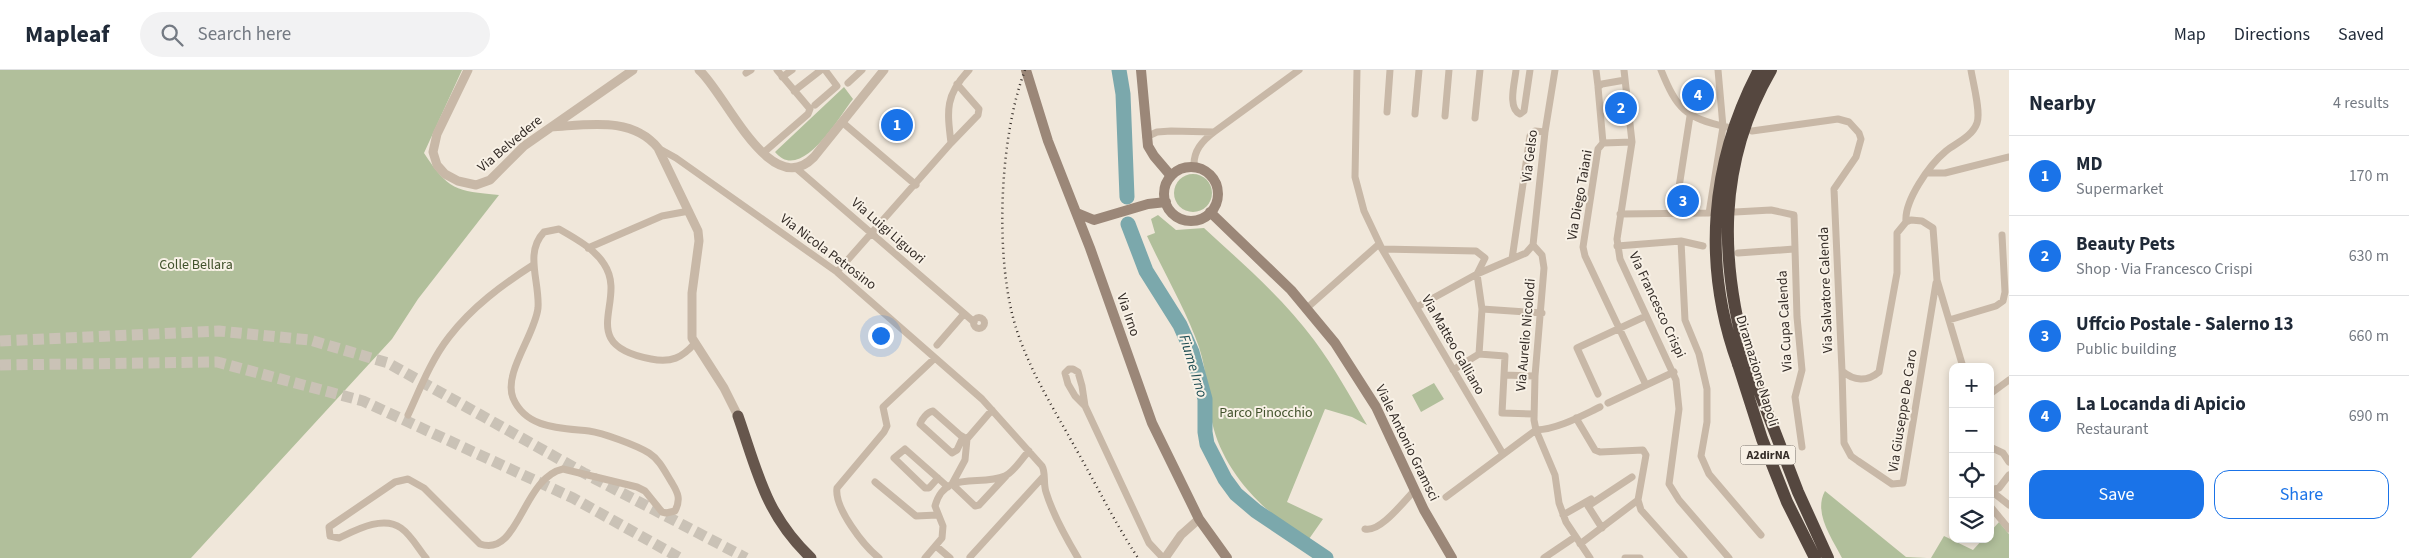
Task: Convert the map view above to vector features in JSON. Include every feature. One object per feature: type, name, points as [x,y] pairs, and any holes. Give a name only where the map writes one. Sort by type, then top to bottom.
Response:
[{"type":"highway","name":"Diramazione Napoli","points":[[1743,363],[1731,344],[1720,293],[1714,249],[1715,229],[1725,158],[1738,117],[1758,70]]},
{"type":"highway","name":"Diramazione Napoli","points":[[1772,70],[1756,100],[1734,171],[1726,239],[1732,294],[1743,363],[1762,439],[1788,502],[1828,558]]},
{"type":"highway","points":[[738,416],[774,514],[790,538],[811,558]]},
{"type":"highway","name":"Diramazione Napoli","points":[[1813,539],[1815,558]]},
{"type":"main road","name":"Via Irno","points":[[1026,70],[1048,141],[1088,241],[1152,423],[1199,519],[1226,558]]},
{"type":"main road","points":[[1141,70],[1146,137],[1154,156],[1171,176]]},
{"type":"main road","points":[[1194,167],[1208,173],[1217,186],[1217,200],[1210,212],[1204,217],[1189,220],[1174,215],[1166,202],[1164,191],[1171,176],[1181,169],[1194,167]]},
{"type":"main road","points":[[1077,213],[1094,220],[1148,204],[1166,202]]},
{"type":"main road","name":"Viale Antonio Gramsci","points":[[1210,212],[1308,308],[1335,343],[1376,407],[1437,535],[1452,558]]},
{"type":"main road","points":[[1088,241],[1088,230],[1094,220]]},
{"type":"street","name":"Via Belvedere","points":[[468,70],[434,142],[434,158],[445,174],[467,184],[484,184],[524,146],[634,70]]},
{"type":"street","points":[[699,70],[713,84],[745,132],[764,153],[778,164],[796,168],[808,164],[884,70]]},
{"type":"street","points":[[764,153],[810,112],[810,108],[777,70]]},
{"type":"street","points":[[782,77],[792,70]]},
{"type":"street","points":[[794,91],[823,70],[837,86],[815,105]]},
{"type":"street","points":[[848,83],[862,70]]},
{"type":"street","points":[[951,143],[949,97],[969,70]]},
{"type":"street","points":[[1194,167],[1194,155],[1199,146],[1214,132],[1299,70]]},
{"type":"street","name":"Via Matteo Galliano","points":[[1357,70],[1355,177],[1364,211],[1380,246],[1503,454]]},
{"type":"street","points":[[1386,112],[1390,70]]},
{"type":"street","points":[[1415,114],[1419,70]]},
{"type":"street","points":[[1445,116],[1448,70]]},
{"type":"street","points":[[1476,118],[1480,70]]},
{"type":"street","points":[[1516,70],[1513,106],[1516,112],[1520,114],[1524,111],[1530,70]]},
{"type":"street","name":"Via Gelso","points":[[1533,245],[1545,132],[1555,70]]},
{"type":"street","name":"Via Diego Taiani","points":[[1596,70],[1603,143],[1598,149],[1583,247],[1585,256],[1646,384]]},
{"type":"street","name":"Via Francesco Crispi","points":[[1624,70],[1632,142],[1620,214],[1617,246],[1620,259],[1674,372],[1678,397],[1677,430],[1669,484],[1679,500],[1729,558]]},
{"type":"street","points":[[1660,70],[1670,93],[1690,116],[1712,125],[1727,127]]},
{"type":"street","points":[[1620,214],[1709,213],[1727,127],[1718,70]]},
{"type":"street","name":"Via Salvatore Calenda","points":[[1752,131],[1838,119],[1849,122],[1859,133],[1861,146],[1856,157],[1834,189],[1841,364],[1845,374],[1860,380],[1871,378],[1879,372],[1897,273],[1897,232],[1906,222],[1906,204],[1944,152],[1971,133],[1978,122],[1970,70]]},
{"type":"street","points":[[1598,86],[1625,80]]},
{"type":"street","points":[[837,272],[978,115],[979,109],[957,84]]},
{"type":"street","points":[[1675,213],[1690,116]]},
{"type":"street","points":[[842,122],[916,185]]},
{"type":"street","name":"Via Nicola Petrosino","points":[[552,127],[623,126],[645,135],[658,148],[676,158],[837,272],[964,382],[1042,466],[1045,471],[1043,476]]},
{"type":"street","points":[[1146,137],[1157,132],[1170,131],[1214,132]]},
{"type":"street","points":[[1512,259],[1530,136],[1535,131],[1545,132]]},
{"type":"street","points":[[1603,143],[1632,142]]},
{"type":"street","points":[[658,148],[698,232],[699,241],[691,331],[695,344],[724,388],[738,416]]},
{"type":"street","points":[[1927,173],[1945,173],[2009,157]]},
{"type":"street","name":"Via Luigi Liguori","points":[[796,168],[972,322]]},
{"type":"street","name":"Via Cupa Calenda","points":[[1734,212],[1771,210],[1794,215],[1794,249],[1802,370],[1795,397],[1802,447]]},
{"type":"street","points":[[588,248],[662,216],[689,211]]},
{"type":"street","points":[[1906,222],[1922,221],[1933,228],[1937,280],[1961,363]]},
{"type":"street","points":[[426,558],[409,536],[395,525],[380,524],[363,527],[339,538],[330,536],[329,527],[395,482],[408,479],[424,488],[480,544],[486,547],[497,546],[508,539],[540,481],[556,470],[563,468],[637,487],[645,491],[662,512],[666,513],[675,510],[678,505],[678,493],[660,464],[649,454],[590,431],[566,430],[545,426],[534,420],[518,406],[513,397],[512,381],[533,328],[538,308],[533,265],[534,250],[540,236],[552,228],[564,232],[588,248],[605,264],[609,276],[608,327],[614,343],[634,356],[661,361],[672,361],[678,358],[695,344]]},
{"type":"street","points":[[1949,320],[1996,306],[2003,301],[2006,292],[2002,235]]},
{"type":"street","points":[[1617,246],[1681,241],[1703,246]]},
{"type":"street","points":[[1681,241],[1685,320],[1699,354],[1707,389],[1707,422],[1701,456],[1709,474],[1761,535]]},
{"type":"street","points":[[1417,307],[1477,274],[1526,253],[1533,245]]},
{"type":"street","name":"Via Aurelio Nicolodi","points":[[1533,245],[1544,260],[1542,313],[1535,376],[1534,414],[1536,430],[1555,475],[1563,515],[1590,558]]},
{"type":"street","points":[[1308,308],[1380,246],[1476,251],[1484,258],[1477,274],[1482,309],[1479,354]]},
{"type":"street","points":[[1738,253],[1794,249]]},
{"type":"street","points":[[408,415],[448,338],[467,315],[502,285],[533,265]]},
{"type":"street","name":"Via Giuseppe De Caro","points":[[1841,364],[1844,443],[1848,451],[1892,484],[1903,483],[1937,280]]},
{"type":"street","points":[[1482,309],[1542,313]]},
{"type":"street","points":[[937,345],[964,315]]},
{"type":"street","points":[[1598,394],[1578,348],[1646,316]]},
{"type":"street","points":[[1453,370],[1479,354],[1505,356],[1502,413],[1534,414]]},
{"type":"street","points":[[879,558],[860,540],[836,494],[840,483],[884,432],[887,426],[883,407],[935,358]]},
{"type":"street","points":[[1085,406],[1078,372],[1069,369],[1065,373],[1068,384],[1085,406],[1149,543],[1164,558],[1181,536],[1199,519]]},
{"type":"street","points":[[1608,403],[1674,372]]},
{"type":"street","points":[[1504,375],[1535,376]]},
{"type":"street","points":[[1994,391],[2009,380]]},
{"type":"street","points":[[1446,498],[1536,430],[1576,418],[1600,407]]},
{"type":"street","points":[[965,438],[933,411],[929,411],[921,420],[920,424],[952,453],[992,410]]},
{"type":"street","points":[[1576,418],[1595,450],[1600,452],[1643,450],[1646,454],[1638,500],[1641,510],[1684,558]]},
{"type":"street","points":[[925,558],[936,546],[943,532],[943,526],[935,506],[936,500],[950,486],[964,460],[965,438]]},
{"type":"street","points":[[938,478],[929,488],[925,488],[894,458],[905,449],[938,478],[976,506],[979,506],[1029,451]]},
{"type":"street","points":[[1994,449],[2003,453],[2009,462]]},
{"type":"street","points":[[950,486],[1007,476]]},
{"type":"street","points":[[970,558],[1043,476]]},
{"type":"street","points":[[1043,476],[1051,506],[1078,558]]},
{"type":"street","points":[[1994,489],[1999,488],[2009,476]]},
{"type":"street","points":[[1563,515],[1585,504],[1628,477],[1588,506],[1602,528]]},
{"type":"street","points":[[875,482],[916,516],[937,515]]},
{"type":"street","points":[[1365,529],[1372,530],[1383,523],[1415,490]]},
{"type":"street","points":[[1994,493],[2009,505]]},
{"type":"street","points":[[1580,544],[1638,500]]},
{"type":"street","points":[[1994,511],[2009,529]]},
{"type":"street","points":[[1544,558],[1576,537]]},
{"type":"street","points":[[936,546],[950,558]]},
{"type":"street","points":[[1625,558],[1640,558]]},
{"type":"green space","name":"Colle Bellara","points":[[0,70],[462,70],[424,153],[440,175],[454,186],[473,192],[499,195],[418,299],[392,339],[191,558],[0,558]]},
{"type":"green space","points":[[844,87],[853,99],[818,144],[807,154],[796,160],[785,160],[775,152]]},
{"type":"green space","points":[[1193,174],[1207,179],[1212,193],[1207,207],[1193,212],[1179,207],[1174,193],[1179,179]]},
{"type":"green space","name":"Parco Pinocchio","points":[[1158,215],[1176,230],[1204,228],[1276,295],[1321,350],[1367,425],[1352,417],[1325,409],[1287,502],[1323,519],[1309,539],[1277,518],[1262,505],[1236,475],[1226,458],[1212,422],[1204,366],[1199,347],[1147,236],[1155,233],[1151,219]]},
{"type":"green space","points":[[1434,383],[1444,399],[1421,412],[1412,395]]},
{"type":"green space","points":[[1825,491],[1906,557],[1927,558],[1842,558],[1822,517],[1822,499]]},
{"type":"green space","points":[[1999,522],[2009,534],[2009,558],[1931,558],[1944,536],[1949,538],[1949,543],[1958,543],[1973,550],[1979,543],[1994,543],[1994,528]]},
{"type":"waterway","name":"Fiume Irno","points":[[1119,70],[1123,94],[1127,197]]},
{"type":"waterway","name":"Fiume Irno","points":[[1128,224],[1146,271],[1180,325],[1192,352],[1205,399],[1207,444],[1225,479],[1236,494],[1256,511],[1326,558]]},
{"type":"tunnel","points":[[0,341],[219,331],[310,340],[388,363],[584,473],[746,558]]},
{"type":"tunnel","points":[[0,365],[217,362],[363,401],[573,498],[680,558]]},
{"type":"railway","points":[[1025,70],[1016,98],[1005,164],[1003,236],[1005,271],[1010,303],[1017,331],[1036,377],[1138,558]]},
{"type":"place","name":"La Locanda di Apicio","points":[[1698,95]]},
{"type":"place","name":"Beauty Pets","points":[[1621,108]]},
{"type":"place","name":"MD","points":[[897,125]]},
{"type":"place","name":"Uffcio Postale - Salerno 13","points":[[1683,201]]}]
